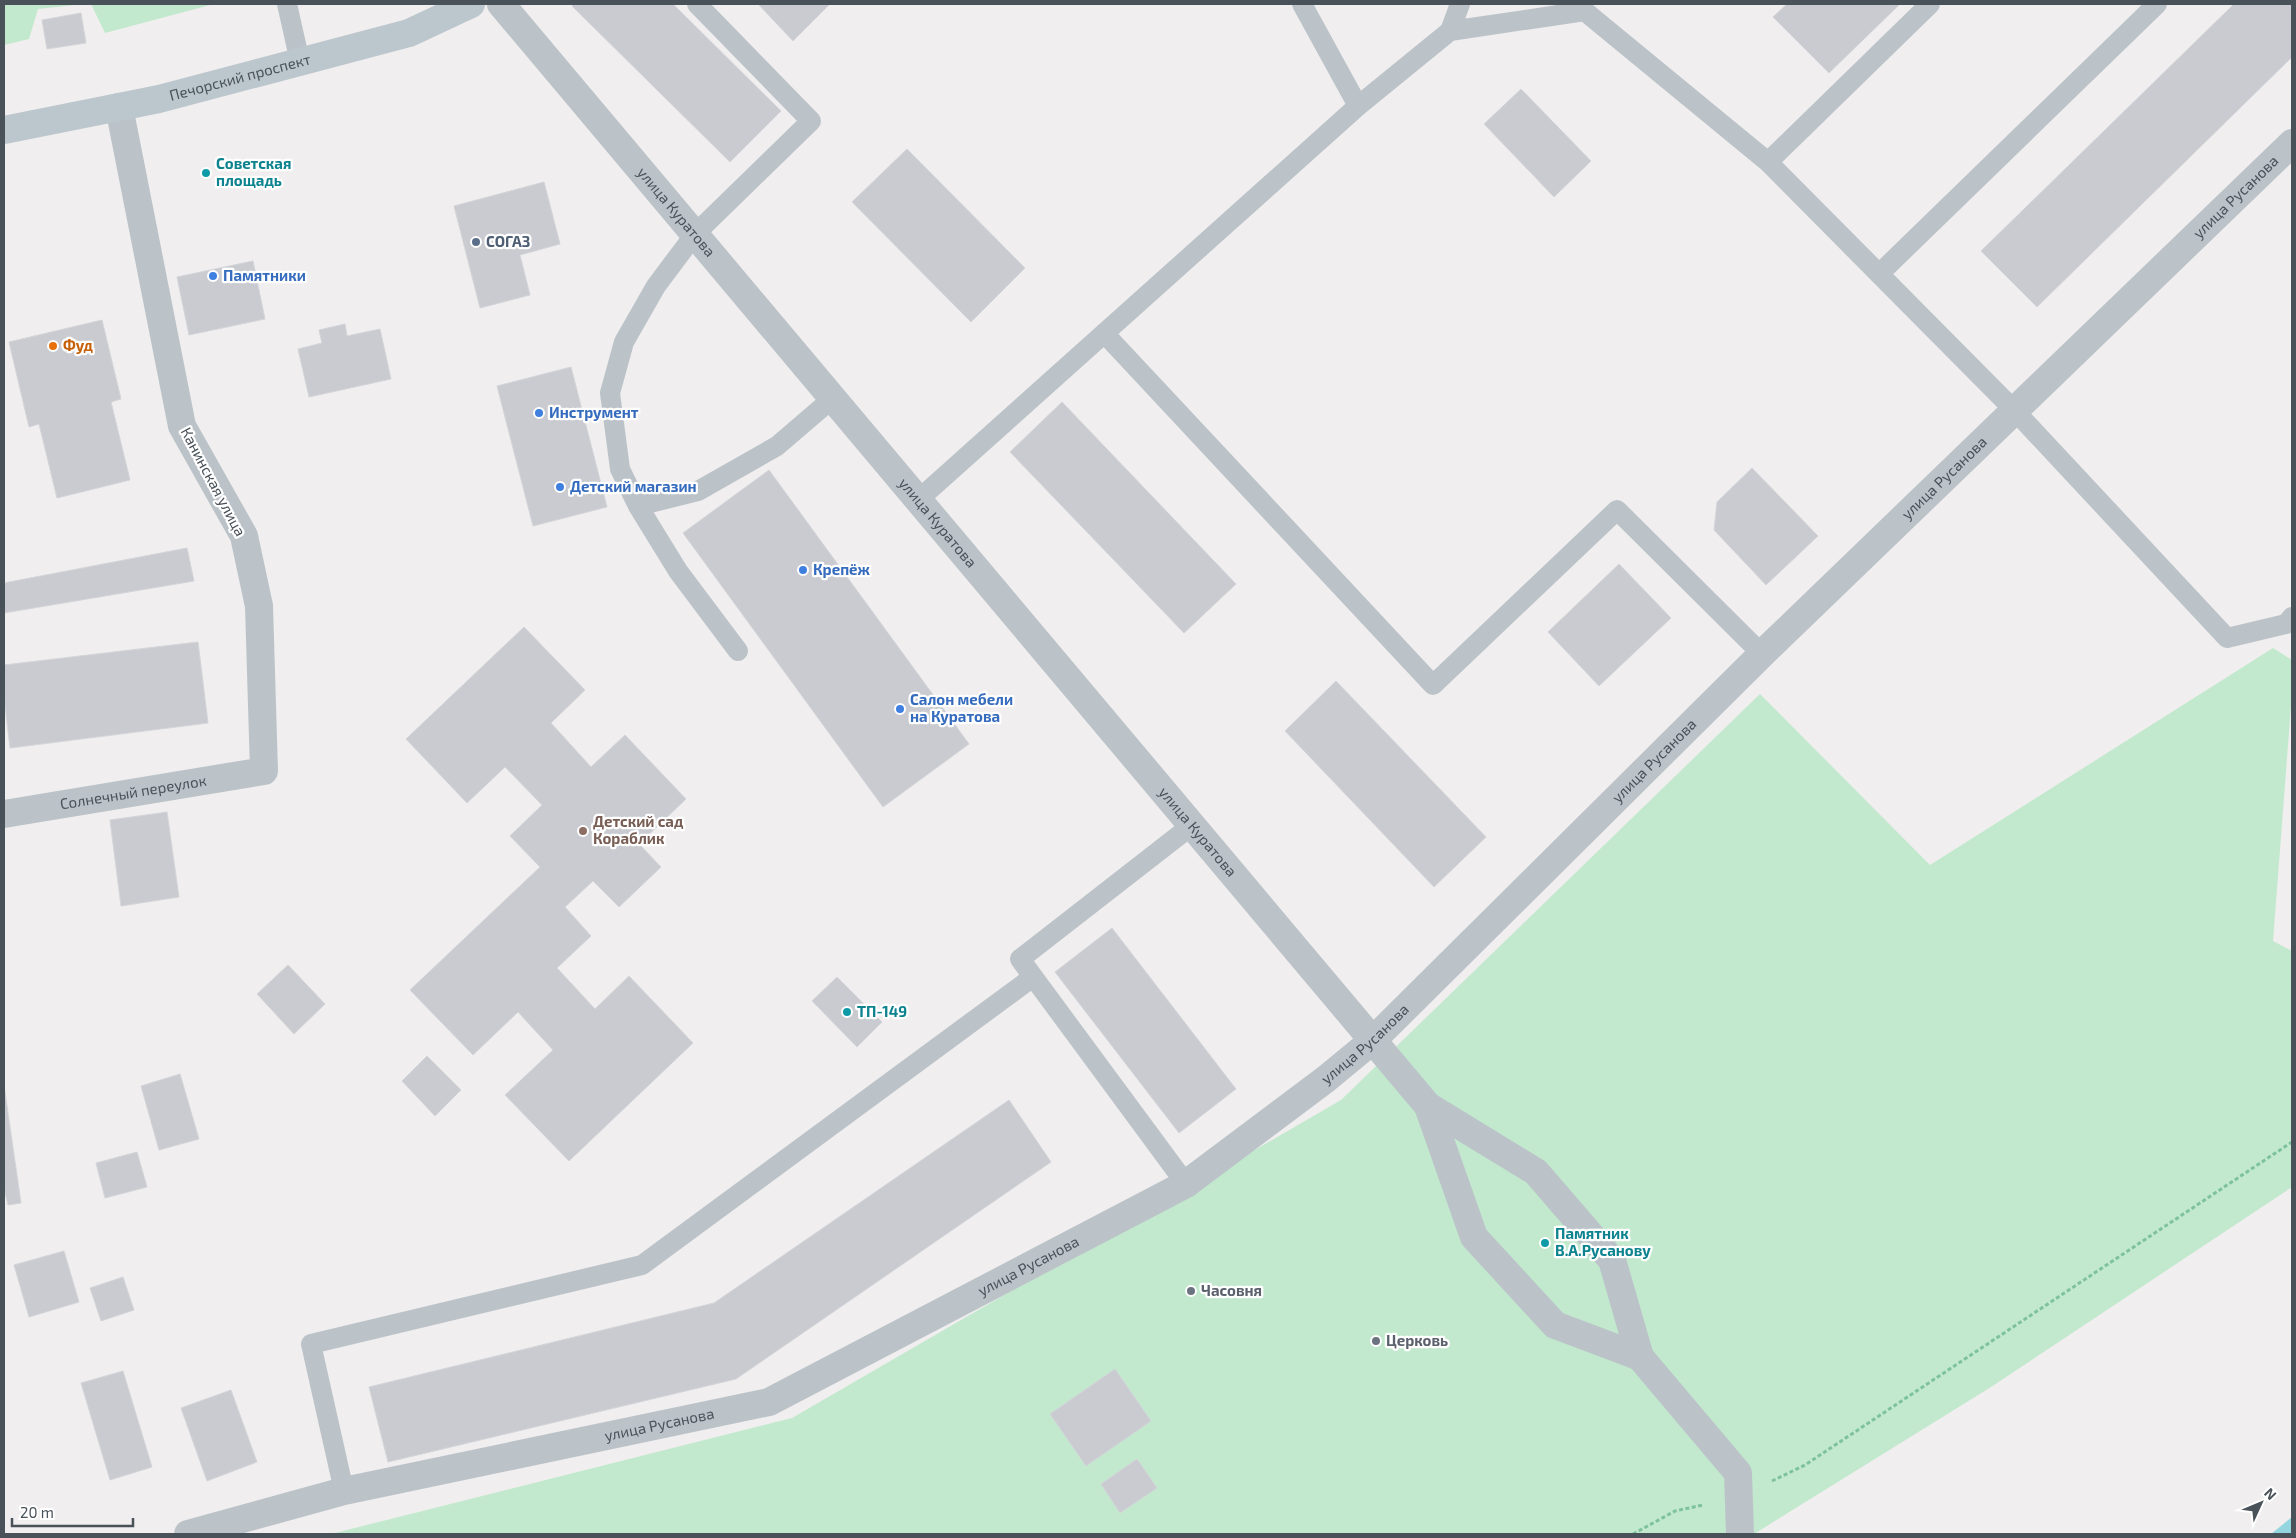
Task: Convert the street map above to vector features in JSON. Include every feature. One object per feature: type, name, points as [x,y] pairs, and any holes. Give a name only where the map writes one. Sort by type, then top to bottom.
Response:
[{"type":"main road","name":"Печорский проспект","points":[[4,130],[118,107],[409,33],[470,4]]},
{"type":"street","name":"улица Куратова","points":[[501,4],[1428,1106]]},
{"type":"street","name":"Канинская улица","points":[[118,107],[182,426],[244,536],[248,554],[259,606],[264,771]]},
{"type":"street","name":"улица Русанова","points":[[188,1534],[344,1491],[769,1402],[1186,1184],[1326,1079],[1372,1041],[1762,654],[2292,144]]},
{"type":"street","name":"Солнечный переулок","points":[[4,814],[264,771]]},
{"type":"street","points":[[1428,1106],[1474,1237],[1555,1325],[1640,1357]]},
{"type":"street","points":[[1428,1106],[1536,1172],[1612,1260],[1640,1357],[1738,1473],[1740,1534]]},
{"type":"lane","points":[[287,4],[300,62]]},
{"type":"lane","points":[[697,4],[811,121],[694,234],[656,286],[624,342],[610,393],[620,469],[638,506],[678,571],[738,651]]},
{"type":"lane","points":[[1302,4],[1358,106]]},
{"type":"lane","points":[[1450,32],[1460,4]]},
{"type":"lane","points":[[1768,162],[1930,4]]},
{"type":"lane","points":[[1878,274],[2157,4]]},
{"type":"lane","points":[[918,500],[1358,106],[1450,32],[1581,7],[1768,162],[2015,411],[2227,638],[2290,622]]},
{"type":"lane","points":[[1104,333],[1433,685],[1617,510],[1762,654]]},
{"type":"lane","points":[[638,506],[698,491],[777,446],[833,398]]},
{"type":"lane","points":[[1186,1184],[1020,959],[1191,826]]},
{"type":"lane","points":[[344,1491],[311,1344],[642,1265],[1033,977]]},
{"type":"path","points":[[1633,1534],[1675,1511],[1739,1498],[1805,1464],[2292,1142]]},
{"type":"green space","points":[[4,4],[84,4],[38,9],[29,39],[4,45]]},
{"type":"green space","points":[[91,4],[214,4],[105,33]]},
{"type":"green space","points":[[2273,648],[2292,660],[2292,693],[2273,941],[2292,951],[2292,1187],[1991,1387],[1754,1534],[331,1534],[792,1418],[1341,1100],[1760,694],[1930,865]]},
{"type":"water","points":[[2292,1517],[2292,1534],[2271,1534]]},
{"type":"building","points":[[574,4],[673,4],[781,111],[730,162],[572,6]]},
{"type":"building","points":[[758,4],[830,4],[793,41]]},
{"type":"building","points":[[1787,4],[1900,4],[1829,73],[1773,17]]},
{"type":"building","points":[[2234,4],[2292,4],[2292,57],[2037,307],[1981,251]]},
{"type":"building","points":[[81,13],[86,43],[47,49],[42,20]]},
{"type":"building","points":[[1521,89],[1591,161],[1554,197],[1484,124]]},
{"type":"building","points":[[907,149],[1025,268],[971,322],[852,202]]},
{"type":"building","points":[[544,182],[560,244],[520,255],[530,295],[480,308],[454,206]]},
{"type":"building","points":[[253,261],[265,319],[189,335],[177,277]]},
{"type":"building","points":[[102,320],[121,399],[111,402],[130,480],[57,498],[39,424],[29,427],[9,342]]},
{"type":"building","points":[[345,324],[347,336],[380,329],[391,379],[309,397],[298,349],[322,343],[319,330]]},
{"type":"building","points":[[571,367],[607,507],[533,526],[497,386]]},
{"type":"building","points":[[1062,402],[1236,584],[1184,633],[1010,452]]},
{"type":"building","points":[[1752,468],[1818,536],[1766,585],[1714,530],[1717,502]]},
{"type":"building","points":[[769,470],[969,744],[883,807],[683,533]]},
{"type":"building","points":[[187,548],[194,581],[4,613],[4,583]]},
{"type":"building","points":[[1619,564],[1671,618],[1599,686],[1548,632]]},
{"type":"building","points":[[524,627],[585,690],[551,723],[591,767],[625,735],[686,799],[639,844],[661,867],[619,907],[593,881],[565,907],[591,936],[557,968],[595,1009],[629,976],[693,1043],[569,1161],[505,1095],[553,1050],[518,1012],[473,1055],[410,990],[540,867],[510,836],[542,805],[505,767],[467,803],[406,739]]},
{"type":"building","points":[[198,642],[208,723],[10,748],[4,697],[4,665]]},
{"type":"building","points":[[1336,681],[1486,837],[1434,887],[1285,731]]},
{"type":"building","points":[[167,812],[179,897],[121,906],[110,820]]},
{"type":"building","points":[[1112,928],[1236,1089],[1179,1133],[1055,972]]},
{"type":"building","points":[[288,965],[325,1004],[294,1034],[257,994]]},
{"type":"building","name":"ТП-149","points":[[837,977],[882,1022],[857,1047],[812,1001]]},
{"type":"building","points":[[427,1056],[461,1090],[435,1116],[402,1081]]},
{"type":"building","points":[[180,1074],[199,1139],[159,1150],[141,1086]]},
{"type":"building","points":[[4,1085],[21,1203],[8,1205],[4,1188]]},
{"type":"building","points":[[1009,1100],[1051,1162],[736,1379],[388,1462],[369,1387],[714,1303]]},
{"type":"building","points":[[137,1152],[147,1187],[105,1198],[96,1163]]},
{"type":"building","points":[[64,1251],[79,1302],[29,1317],[14,1265]]},
{"type":"building","points":[[123,1277],[134,1310],[101,1321],[90,1288]]},
{"type":"building","points":[[1115,1369],[1151,1421],[1086,1466],[1050,1414]]},
{"type":"building","points":[[123,1371],[152,1467],[110,1480],[81,1383]]},
{"type":"building","points":[[231,1390],[257,1462],[207,1481],[181,1408]]},
{"type":"building","points":[[1137,1459],[1157,1488],[1120,1513],[1101,1484]]},
{"type":"place","name":"Советская площадь","points":[[206,173]]},
{"type":"place","name":"СОГАЗ","points":[[476,242]]},
{"type":"place","name":"Памятники","points":[[213,276]]},
{"type":"place","name":"Фуд","points":[[53,346]]},
{"type":"place","name":"Инструмент","points":[[539,413]]},
{"type":"place","name":"Детский магазин","points":[[560,487]]},
{"type":"place","name":"Крепёж","points":[[803,570]]},
{"type":"place","name":"Салон мебели на Куратова","points":[[900,709]]},
{"type":"place","name":"Детский сад Кораблик","points":[[583,831]]},
{"type":"place","name":"ТП-149","points":[[847,1012]]},
{"type":"place","name":"Памятник В.А.Русанову","points":[[1545,1243]]},
{"type":"place","name":"Часовня","points":[[1191,1291]]},
{"type":"place","name":"Церковь","points":[[1376,1341]]}]
